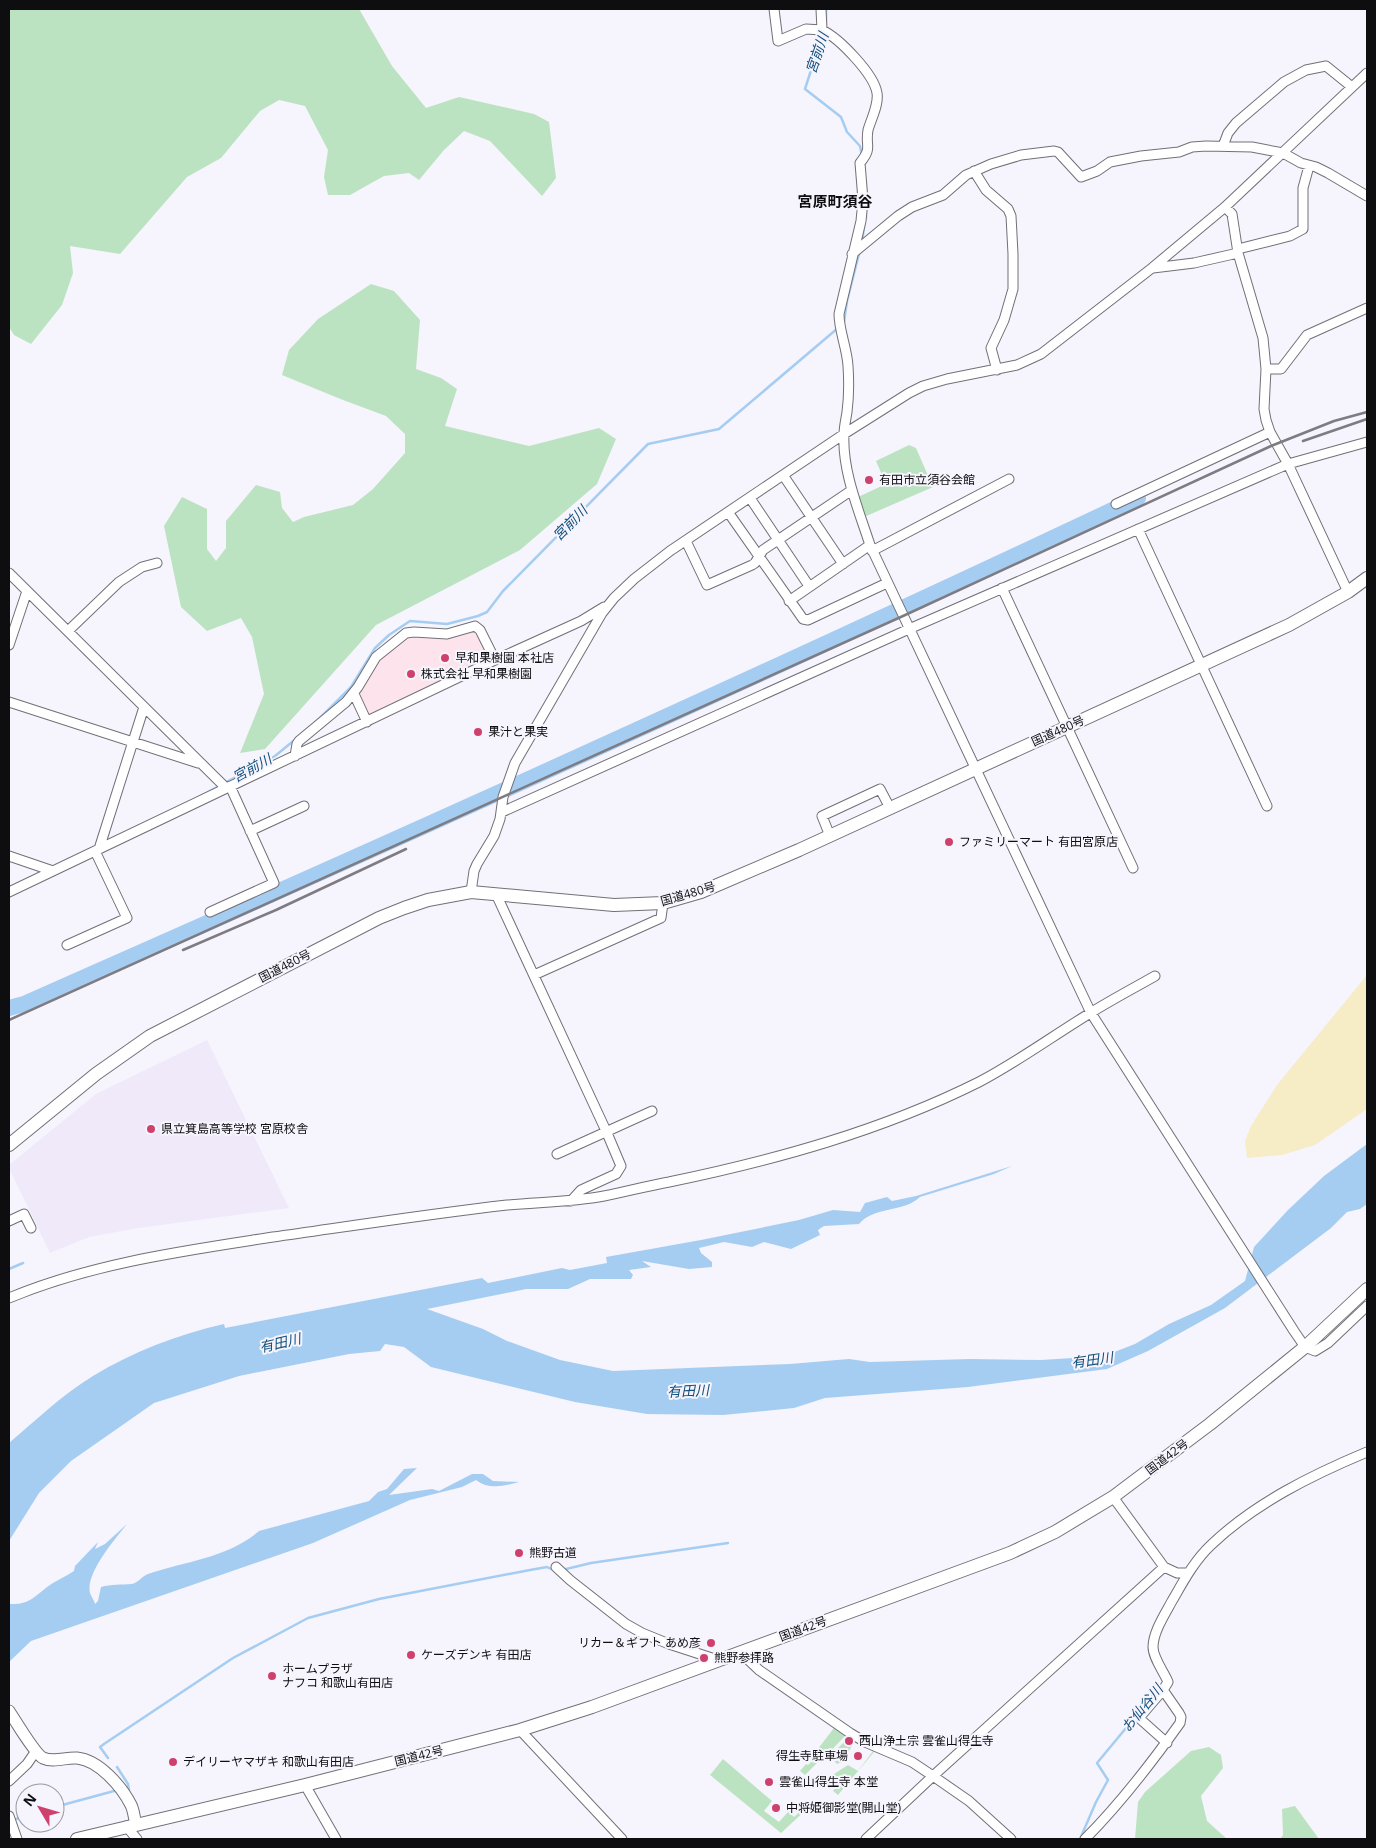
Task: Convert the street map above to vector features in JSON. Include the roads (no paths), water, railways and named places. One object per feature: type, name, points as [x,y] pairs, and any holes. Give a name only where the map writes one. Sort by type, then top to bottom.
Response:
[{"type":"highway","name":"国道480号","points":[[9,1145],[96,1074],[150,1036],[379,918],[428,900],[471,892],[614,905],[663,903],[701,892],[830,836],[1289,625],[1348,592],[1367,578]]},
{"type":"highway","name":"国道42号","points":[[77,1839],[305,1785],[520,1730],[592,1707],[1010,1554],[1055,1532],[1113,1498],[1210,1424],[1305,1347],[1367,1289]]},
{"type":"main road","points":[[9,1711],[34,1748],[44,1758],[50,1760],[75,1757],[84,1759],[96,1765],[109,1777],[128,1801],[133,1812],[131,1825]]},
{"type":"street","points":[[774,9],[778,41],[806,29],[822,30],[830,34],[856,58],[869,76],[877,93],[876,104],[868,131],[868,153],[860,162],[863,200],[861,221],[852,254],[847,287],[839,314],[839,323],[848,367],[848,410],[844,434],[845,454],[852,490],[871,548],[887,583],[1091,1013],[1294,1332],[1305,1347],[1315,1351],[1328,1343],[1367,1306]]},
{"type":"street","points":[[821,9],[822,30]]},
{"type":"street","points":[[1223,146],[1228,133],[1236,122],[1284,82],[1298,74],[1326,66],[1352,87]]},
{"type":"street","points":[[9,892],[495,660],[581,621],[608,605],[644,570],[728,512],[844,434],[923,386],[947,379],[1017,365],[1040,354],[1152,268],[1225,207],[1367,73]]},
{"type":"street","points":[[852,254],[898,216],[912,207],[943,195],[966,175],[1021,155],[1054,151],[1058,152],[1081,177],[1110,162],[1179,152],[1192,147],[1252,147],[1283,152],[1301,164],[1328,173],[1367,196]]},
{"type":"street","points":[[1152,268],[1194,263],[1290,236],[1303,230],[1303,188],[1309,166]]},
{"type":"street","points":[[974,171],[986,190],[1008,209],[1011,216],[1014,254],[1013,289],[1004,320],[991,348],[997,370]]},
{"type":"street","points":[[1225,207],[1232,214],[1238,251],[1263,338],[1266,369],[1264,409],[1270,432],[1288,464],[1348,592]]},
{"type":"street","points":[[1266,369],[1281,369],[1303,339],[1313,331],[1367,308]]},
{"type":"street","points":[[1116,504],[1270,432]]},
{"type":"street","points":[[502,812],[911,633],[1002,588],[1288,464],[1367,442]]},
{"type":"street","points":[[783,475],[843,564]]},
{"type":"street","points":[[789,601],[843,564],[871,548],[1010,479]]},
{"type":"street","points":[[686,541],[708,585],[752,565],[763,550],[852,490]]},
{"type":"street","points":[[750,498],[809,586]]},
{"type":"street","points":[[728,512],[801,618],[806,620],[887,583]]},
{"type":"street","points":[[1138,529],[1267,806]]},
{"type":"street","points":[[68,631],[119,582],[142,567],[158,563]]},
{"type":"street","points":[[9,573],[201,764],[228,787],[274,883],[210,912]]},
{"type":"street","points":[[1002,588],[1133,868]]},
{"type":"street","points":[[9,645],[27,591]]},
{"type":"street","points":[[471,892],[474,871],[494,836],[502,812],[507,784],[520,753],[608,605]]},
{"type":"street","points":[[295,756],[299,741],[354,694],[376,657],[410,632],[447,634],[475,626],[480,630],[495,660]]},
{"type":"street","points":[[354,694],[366,722]]},
{"type":"street","points":[[9,702],[201,764]]},
{"type":"street","points":[[67,945],[127,918],[97,850],[144,707]]},
{"type":"street","points":[[830,836],[822,816],[872,792],[880,789],[890,808]]},
{"type":"street","points":[[250,831],[304,806]]},
{"type":"street","points":[[9,856],[53,871]]},
{"type":"street","points":[[496,894],[621,1166],[619,1171],[581,1190],[571,1201]]},
{"type":"street","points":[[534,975],[661,918],[663,903]]},
{"type":"street","points":[[9,1298],[92,1270],[202,1248],[508,1205],[571,1201],[605,1196],[696,1177],[791,1152],[872,1128],[978,1082],[1020,1059],[1091,1013],[1155,976]]},
{"type":"street","points":[[557,1154],[652,1111]]},
{"type":"street","points":[[9,1221],[24,1214],[31,1228]]},
{"type":"street","points":[[1166,1742],[1139,1718],[1168,1682],[1155,1653],[1154,1642],[1166,1613],[1188,1573],[1210,1546],[1241,1520],[1321,1471],[1367,1452]]},
{"type":"street","points":[[1113,1498],[1164,1567],[1177,1573],[1188,1573]]},
{"type":"street","points":[[556,1567],[626,1624],[669,1644],[718,1660]]},
{"type":"street","points":[[866,1839],[1164,1567]]},
{"type":"street","points":[[740,1652],[759,1670],[850,1734],[912,1762],[933,1776],[969,1801],[1011,1839]]},
{"type":"street","points":[[1085,1839],[1112,1812],[1139,1780],[1180,1723],[1181,1717],[1163,1690]]},
{"type":"street","points":[[520,1730],[622,1839]]},
{"type":"street","points":[[9,1781],[27,1764],[34,1748]]},
{"type":"street","points":[[305,1785],[336,1839]]},
{"type":"street","points":[[9,1816],[17,1839]]},
{"type":"street","points":[[131,1825],[137,1839]]},
{"type":"water","name":"有田川","points":[[1367,1144],[1367,1204],[1360,1209],[1347,1212],[1331,1228],[1225,1308],[1148,1351],[1107,1369],[968,1387],[825,1398],[794,1408],[723,1415],[647,1414],[575,1402],[431,1367],[404,1347],[385,1344],[380,1351],[349,1354],[239,1376],[154,1403],[71,1461],[39,1493],[9,1541],[9,1443],[60,1399],[93,1376],[140,1351],[189,1333],[224,1324],[225,1328],[482,1278],[488,1283],[562,1268],[570,1270],[607,1263],[606,1257],[799,1220],[833,1210],[860,1212],[865,1203],[887,1197],[892,1201],[916,1196],[1012,1166],[994,1174],[920,1197],[905,1205],[872,1214],[859,1224],[824,1226],[818,1230],[820,1235],[791,1249],[764,1242],[752,1247],[724,1242],[699,1248],[701,1253],[712,1262],[712,1267],[689,1269],[642,1261],[651,1267],[629,1270],[633,1275],[631,1279],[590,1279],[568,1289],[526,1289],[427,1309],[560,1360],[613,1371],[790,1364],[849,1359],[870,1362],[970,1359],[1041,1360],[1104,1356],[1135,1344],[1169,1324],[1211,1305],[1245,1281],[1254,1247],[1288,1210],[1324,1176]]},
{"type":"water","points":[[417,1468],[389,1495],[432,1489],[439,1491],[472,1474],[483,1474],[493,1481],[519,1482],[502,1486],[491,1486],[476,1480],[462,1487],[410,1500],[313,1543],[31,1641],[9,1662],[9,1604],[30,1600],[50,1585],[74,1571],[75,1566],[98,1542],[95,1549],[105,1544],[127,1524],[102,1557],[92,1576],[90,1593],[95,1604],[98,1601],[101,1587],[132,1584],[148,1574],[220,1553],[247,1540],[259,1531],[369,1501],[378,1492],[387,1489],[404,1469]]},
{"type":"waterway","name":"宮前川","points":[[826,9],[826,26]]},
{"type":"waterway","name":"宮前川","points":[[823,33],[805,89],[841,117],[847,132],[860,146],[862,156]]},
{"type":"waterway","name":"宮前川","points":[[866,206],[866,218]]},
{"type":"waterway","name":"宮前川","points":[[862,243],[864,226]]},
{"type":"waterway","name":"宮前川","points":[[842,324],[860,250]]},
{"type":"waterway","name":"宮前川","points":[[315,723],[351,687],[375,648],[389,635],[410,621],[447,624],[487,612],[503,591],[648,444],[719,429],[838,328]]},
{"type":"waterway","points":[[9,1008],[24,1004],[583,755],[1138,498]]},
{"type":"waterway","name":"宮前川","points":[[195,799],[275,756],[297,738]]},
{"type":"waterway","points":[[9,1269],[23,1263]]},
{"type":"waterway","points":[[562,1570],[591,1563],[728,1543]]},
{"type":"waterway","points":[[108,1758],[100,1747],[104,1744],[233,1658],[308,1618],[379,1599],[530,1570],[547,1567],[555,1571]]},
{"type":"waterway","name":"お仙谷川","points":[[1080,1839],[1108,1780],[1097,1763],[1136,1716]]},
{"type":"waterway","points":[[117,1767],[128,1784],[129,1790],[127,1791]]},
{"type":"waterway","points":[[65,1804],[114,1791]]},
{"type":"railway","points":[[9,1020],[903,616],[1271,446],[1334,421],[1367,412]]},
{"type":"railway","points":[[1303,441],[1367,419]]},
{"type":"railway","points":[[183,950],[276,910],[406,849]]},
{"type":"place","name":"有田市立須谷会館","points":[[869,480]]},
{"type":"place","name":"早和果樹園 本社店","points":[[445,658]]},
{"type":"place","name":"株式会社 早和果樹園","points":[[411,674]]},
{"type":"place","name":"果汁と果実","points":[[478,732]]},
{"type":"place","name":"ファミリーマート 有田宮原店","points":[[949,842]]},
{"type":"place","name":"県立箕島高等学校 宮原校舎","points":[[151,1129]]},
{"type":"place","name":"熊野古道","points":[[519,1553]]},
{"type":"place","name":"リカー＆ギフト あめ彦","points":[[711,1643]]},
{"type":"place","name":"ケーズデンキ 有田店","points":[[411,1655]]},
{"type":"place","name":"熊野参拝路","points":[[704,1658]]},
{"type":"place","name":"ホームプラザ ナフコ 和歌山有田店","points":[[272,1676]]},
{"type":"place","name":"西山浄土宗 雲雀山得生寺","points":[[849,1741]]},
{"type":"place","name":"得生寺駐車場","points":[[858,1756]]},
{"type":"place","name":"デイリーヤマザキ 和歌山有田店","points":[[173,1762]]},
{"type":"place","name":"雲雀山得生寺 本堂","points":[[769,1782]]},
{"type":"place","name":"中将姫御影堂(開山堂)","points":[[776,1808]]},
{"type":"district","name":"宮原町須谷","points":[[835,202]]}]
